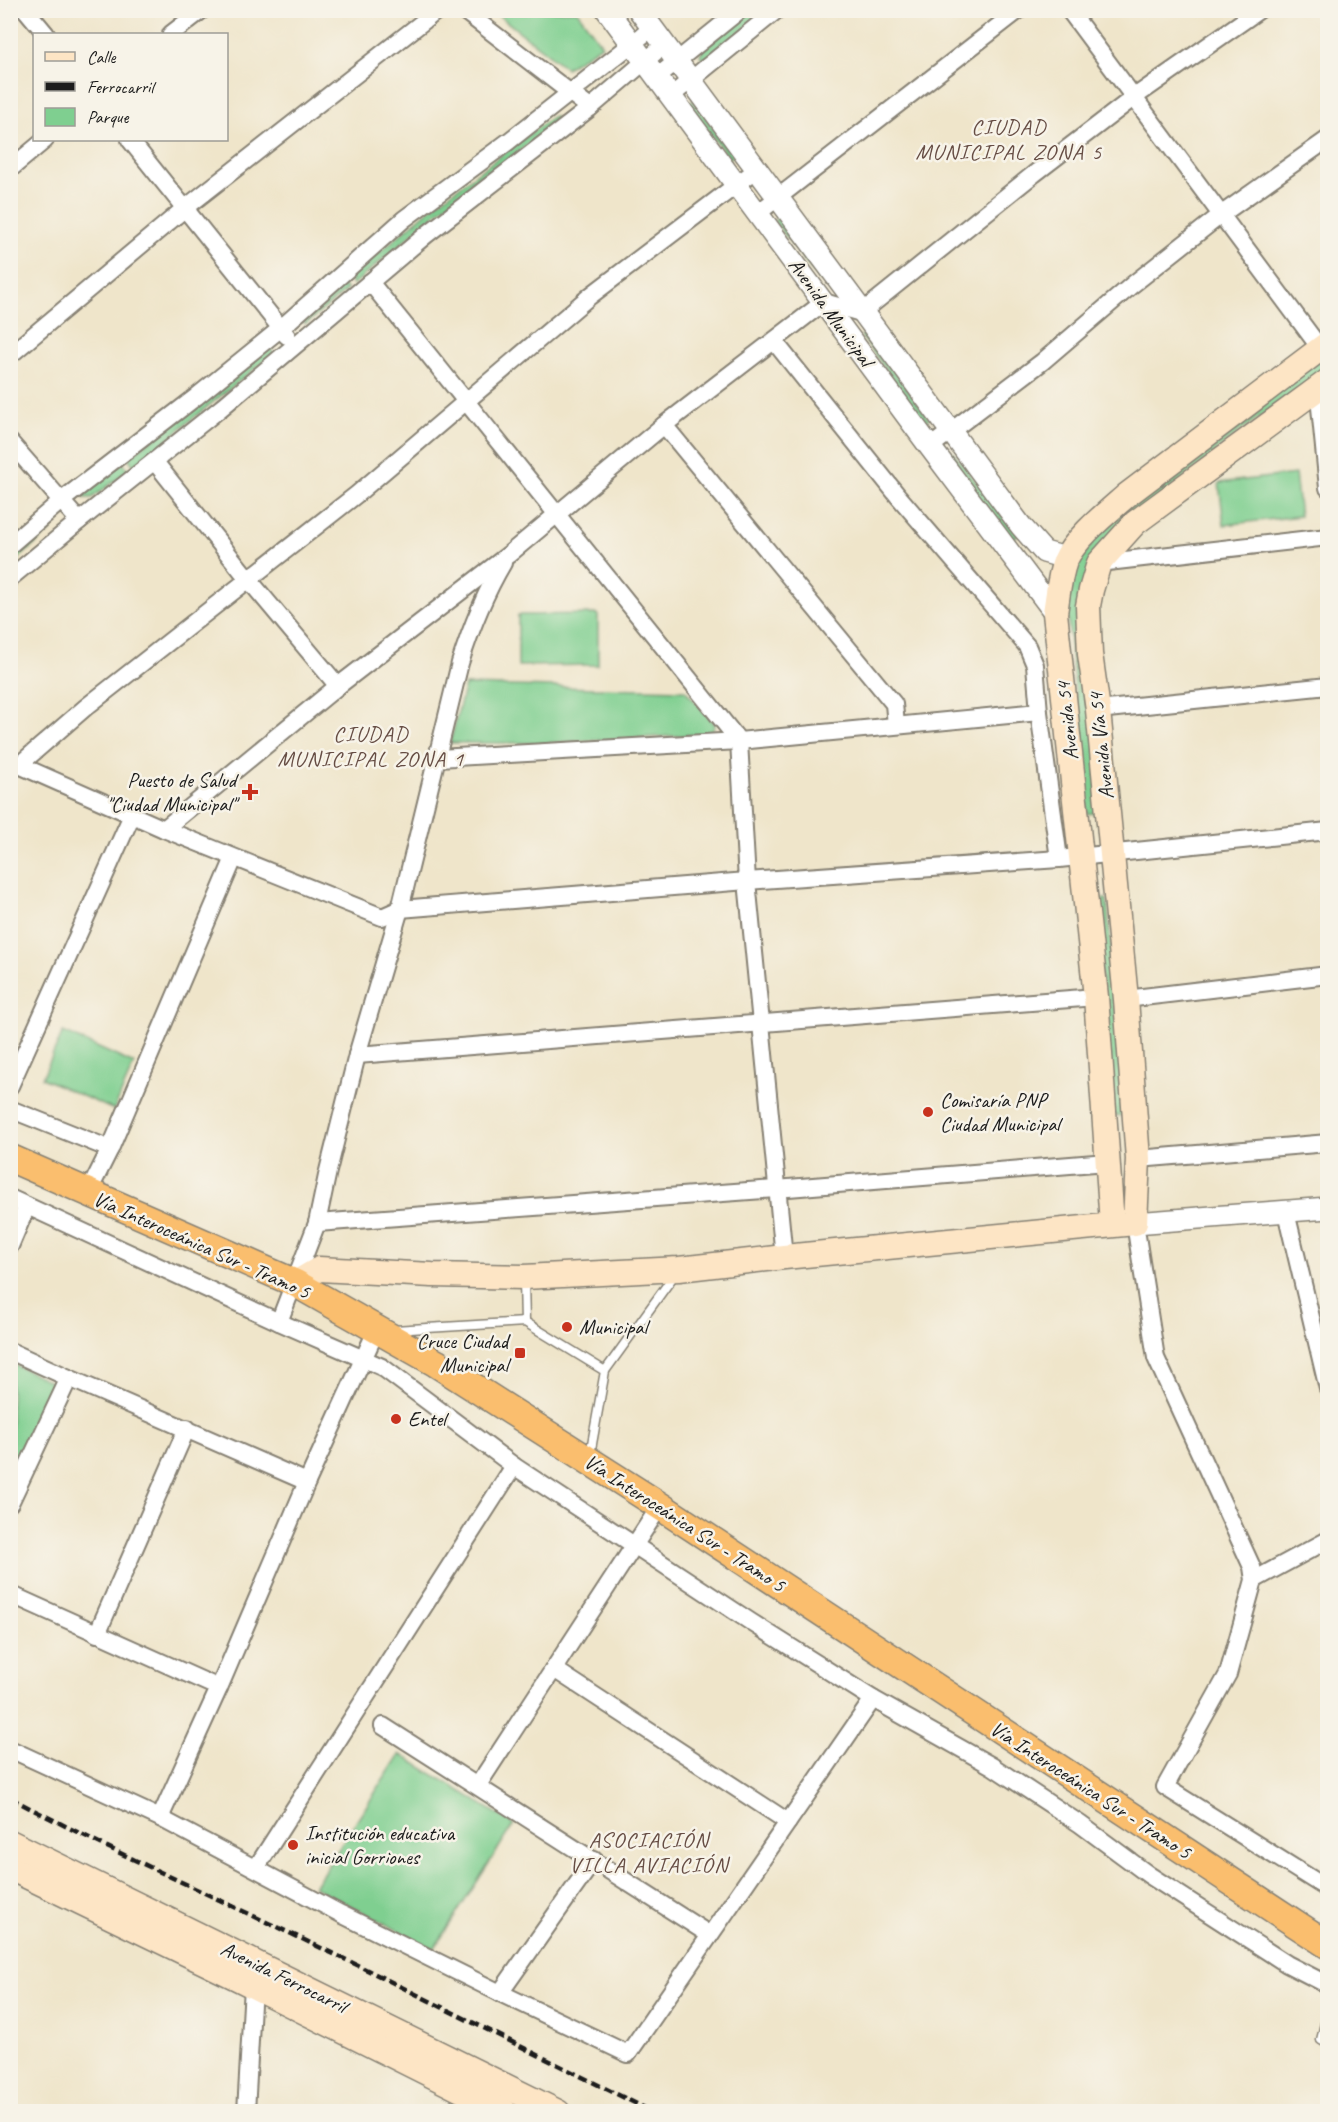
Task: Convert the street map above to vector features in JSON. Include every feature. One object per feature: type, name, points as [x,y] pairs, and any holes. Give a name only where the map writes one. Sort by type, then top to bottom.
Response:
[{"type":"highway","name":"Vía Interoceánica Sur - Tramo 5","points":[[10,1158],[295,1283],[436,1364],[660,1506],[1328,1945]]},
{"type":"main road","name":"Avenida 54","points":[[1124,1224],[1107,1162],[1096,997],[1070,858],[1055,613],[1061,575],[1066,558],[1099,519],[1127,495],[1324,345]]},
{"type":"main road","name":"Avenida Vía 54","points":[[1124,1224],[1138,1159],[1126,999],[1098,710],[1090,654],[1088,606],[1090,590],[1100,563],[1135,524],[1323,384]]},
{"type":"main road","points":[[295,1283],[319,1269],[524,1277],[679,1269],[1124,1224]]},
{"type":"main road","name":"Avenida Ferrocarril","points":[[10,1842],[558,2112]]},
{"type":"main road","name":"Avenida Ferrocarril","points":[[10,1868],[505,2112]]},
{"type":"street","points":[[26,10],[45,33]]},
{"type":"street","points":[[172,33],[202,10]]},
{"type":"street","points":[[10,355],[184,209],[438,10]]},
{"type":"street","points":[[463,10],[590,108]]},
{"type":"street","name":"Avenida Municipal","points":[[607,10],[1055,613]]},
{"type":"street","name":"Avenida Municipal","points":[[639,10],[861,313],[1036,544],[1044,552],[1066,558]]},
{"type":"street","points":[[10,544],[61,501],[280,329],[404,219],[509,141],[631,44],[665,45],[740,10]]},
{"type":"street","points":[[671,96],[777,10]]},
{"type":"street","points":[[758,213],[1019,10]]},
{"type":"street","points":[[1069,10],[1133,98],[1324,345]]},
{"type":"street","points":[[164,829],[338,686],[508,555],[664,425],[824,302],[861,313],[1025,181],[1133,98],[1259,10]]},
{"type":"street","points":[[10,578],[296,346],[426,235],[590,108],[651,69],[665,45]]},
{"type":"street","points":[[930,447],[1042,362],[1132,285],[1222,214],[1328,140]]},
{"type":"street","points":[[10,169],[44,141]]},
{"type":"street","points":[[131,141],[296,346]]},
{"type":"street","points":[[756,170],[590,296],[356,495],[15,763],[164,829],[382,918],[400,909],[1070,858],[1328,831]]},
{"type":"street","points":[[370,282],[739,741],[747,881],[784,1257]]},
{"type":"street","points":[[774,341],[898,496],[1027,646],[1035,665],[1039,712],[1070,858]]},
{"type":"street","points":[[1323,384],[1328,488]]},
{"type":"street","points":[[664,425],[894,704],[896,725]]},
{"type":"street","points":[[10,442],[79,521]]},
{"type":"street","points":[[155,462],[249,580],[338,686]]},
{"type":"street","points":[[1100,563],[1328,537]]},
{"type":"street","points":[[279,1322],[317,1223],[357,1055],[400,909],[460,663],[472,624],[486,592],[508,555]]},
{"type":"street","points":[[1098,710],[1328,686]]},
{"type":"street","points":[[438,758],[739,741],[1039,712]]},
{"type":"street","points":[[10,1086],[132,815]]},
{"type":"street","points":[[88,1193],[110,1149],[234,858]]},
{"type":"street","points":[[1126,999],[1328,975]]},
{"type":"street","points":[[357,1055],[1096,997]]},
{"type":"street","points":[[10,1109],[110,1149]]},
{"type":"street","points":[[1138,1159],[1328,1143]]},
{"type":"street","points":[[317,1223],[1107,1162]]},
{"type":"street","points":[[10,1198],[382,1367],[514,1466],[633,1545],[873,1698],[992,1766],[1080,1824],[1149,1875],[1287,1964],[1328,1985]]},
{"type":"street","points":[[10,1246],[27,1206]]},
{"type":"street","points":[[1328,1208],[1124,1224],[1156,1358],[1252,1567],[1254,1580],[1228,1674],[1165,1787],[1328,1889]]},
{"type":"street","points":[[1286,1212],[1328,1389]]},
{"type":"street","points":[[160,1818],[219,1688],[307,1482],[376,1331]]},
{"type":"street","points":[[10,1351],[307,1482]]},
{"type":"street","points":[[10,1503],[69,1378]]},
{"type":"street","points":[[97,1634],[187,1428]]},
{"type":"street","points":[[256,1868],[514,1466]]},
{"type":"street","points":[[478,1785],[660,1506]]},
{"type":"street","points":[[1254,1580],[1328,1540]]},
{"type":"street","points":[[10,1594],[219,1688]]},
{"type":"street","points":[[554,1669],[788,1822]]},
{"type":"street","points":[[10,1749],[160,1818],[341,1914],[500,1994],[628,2054],[873,1698]]},
{"type":"street","points":[[383,1726],[710,1935]]},
{"type":"street","points":[[500,1994],[594,1860]]},
{"type":"street","points":[[246,2112],[253,1986]]},
{"type":"lane","points":[[589,1461],[605,1371],[679,1269]]},
{"type":"lane","points":[[524,1277],[525,1322]]},
{"type":"lane","points":[[376,1331],[525,1322],[605,1371]]},
{"type":"lane","points":[[1328,2011],[1320,2040],[1328,2044]]},
{"type":"green space","points":[[493,11],[577,11],[602,45],[566,68]]},
{"type":"green space","points":[[751,11],[766,11],[707,59],[702,59],[700,55],[703,49]]},
{"type":"green space","points":[[691,101],[734,155],[730,159],[688,105]]},
{"type":"green space","points":[[552,117],[556,117],[557,123],[440,210],[353,285],[348,279],[436,204]]},
{"type":"green space","points":[[781,217],[824,277],[820,281],[774,221]]},
{"type":"green space","points":[[343,285],[347,290],[306,324],[303,322],[302,319]]},
{"type":"green space","points":[[867,334],[929,419],[925,423],[861,336]]},
{"type":"green space","points":[[269,348],[272,349],[273,354],[134,466],[128,458]]},
{"type":"green space","points":[[1327,353],[1327,369],[1240,431],[1097,549],[1097,812],[1087,814],[1067,610],[1071,584],[1078,565],[1104,526]]},
{"type":"green space","points":[[953,452],[1018,535],[1010,540],[948,456]]},
{"type":"green space","points":[[122,462],[129,470],[92,498],[84,498],[85,490]]},
{"type":"green space","points":[[1295,474],[1300,516],[1224,525],[1219,483]]},
{"type":"green space","points":[[50,522],[51,530],[11,565],[10,555]]},
{"type":"green space","points":[[598,614],[598,665],[518,666],[518,615]]},
{"type":"green space","points":[[465,685],[685,690],[715,724],[711,734],[546,743],[450,743]]},
{"type":"green space","points":[[1107,899],[1125,1115],[1113,1116],[1095,900]]},
{"type":"green space","points":[[63,1032],[134,1064],[114,1110],[42,1078]]},
{"type":"green space","points":[[11,1363],[54,1383],[11,1475]]},
{"type":"green space","points":[[400,1754],[514,1824],[434,1949],[314,1887]]},
{"type":"railway","points":[[10,1798],[103,1845],[353,1963],[653,2112]]},
{"type":"place","name":"Puesto de Salud \"Ciudad Municipal\"","points":[[250,792]]},
{"type":"place","name":"Comisaría PNP Ciudad Municipal","points":[[928,1112]]},
{"type":"place","name":"Municipal","points":[[567,1327]]},
{"type":"place","name":"Cruce Ciudad Municipal","points":[[520,1353]]},
{"type":"place","name":"Entel","points":[[396,1419]]},
{"type":"place","name":"Institución educativa inicial Gorriones","points":[[293,1845]]},
{"type":"district","name":"CIUDAD MUNICIPAL ZONA 5","points":[[1009,140]]},
{"type":"district","name":"CIUDAD MUNICIPAL ZONA 1","points":[[371,746]]},
{"type":"district","name":"ASOCIACIÓN VILLA AVIACIÓN","points":[[649,1853]]}]
